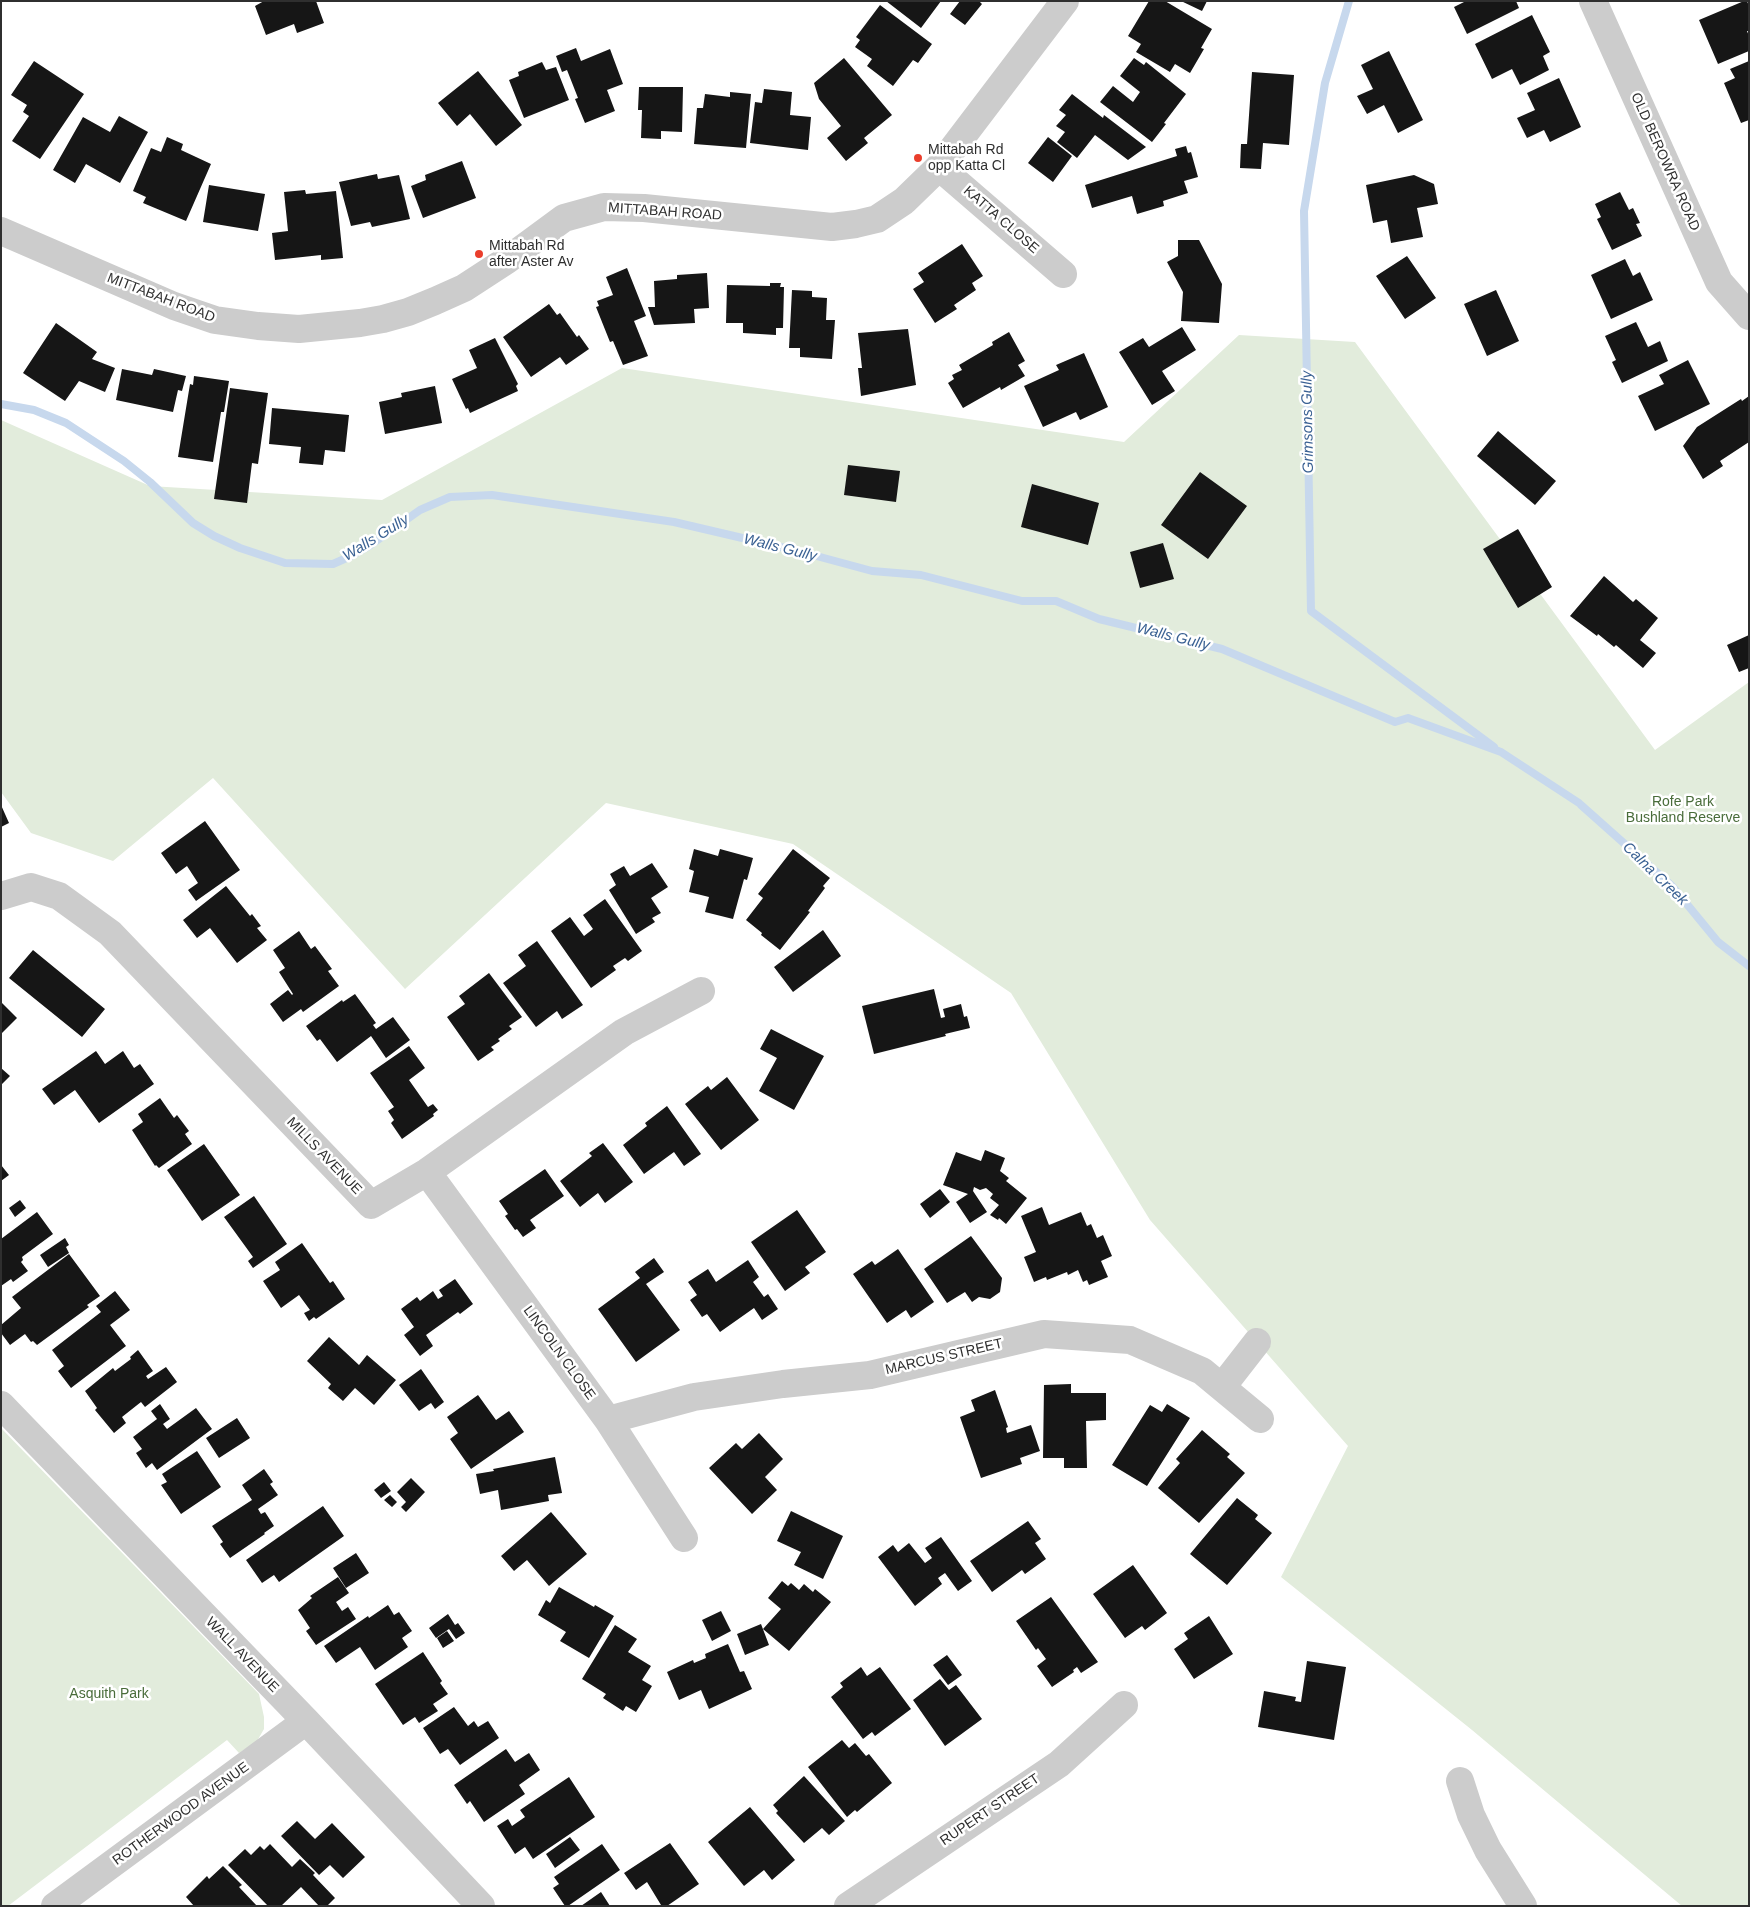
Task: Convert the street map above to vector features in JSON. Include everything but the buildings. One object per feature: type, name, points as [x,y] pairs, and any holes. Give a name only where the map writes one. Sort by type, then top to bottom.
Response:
[{"type":"street","name":"MITTABAH ROAD","points":[[1,231],[174,306],[215,320],[299,329],[360,323],[408,312],[464,288],[507,260],[564,218],[604,207],[644,208],[832,227],[856,224],[877,219],[904,201],[939,166],[1065,1]]},
{"type":"street","name":"OLD BEROWRA ROAD","points":[[1592,1],[1719,282],[1749,316]]},
{"type":"street","name":"KATTA CLOSE","points":[[939,166],[1063,274]]},
{"type":"street","name":"MILLS AVENUE","points":[[1,896],[31,887],[59,896],[110,933],[371,1205],[427,1172],[624,1032],[701,991]]},
{"type":"street","name":"LINCOLN CLOSE","points":[[427,1172],[608,1420],[684,1538]]},
{"type":"street","name":"MARCUS STREET","points":[[608,1420],[694,1397],[783,1384],[870,1375],[1044,1334],[1130,1340],[1202,1371],[1260,1419]]},
{"type":"street","points":[[1222,1387],[1258,1342]]},
{"type":"street","name":"WALL AVENUE","points":[[1,1405],[306,1721],[481,1906]]},
{"type":"street","name":"RUPERT STREET","points":[[848,1906],[1059,1764],[1124,1705]]},
{"type":"street","name":"ROTHERWOOD AVENUE","points":[[55,1906],[306,1721]]},
{"type":"street","points":[[1460,1781],[1471,1814],[1488,1850],[1523,1906]]},
{"type":"green space","name":"Rofe Park Bushland Reserve","points":[[1239,335],[1355,342],[1655,750],[1749,682],[1749,1906],[1682,1906],[1472,1730],[1281,1577],[1348,1446],[1150,1220],[1011,993],[793,844],[606,803],[405,989],[213,778],[113,861],[31,833],[1,792],[1,420],[150,486],[382,500],[622,368],[1124,442]]},
{"type":"green space","name":"Asquith Park","points":[[1,1428],[259,1694],[264,1717],[264,1729],[257,1741],[239,1753],[227,1740],[8,1906],[1,1906]]},
{"type":"waterway","name":"Grimsons Gully","points":[[1349,1],[1325,83],[1304,211],[1311,611],[1494,747]]},
{"type":"waterway","name":"Walls Gully","points":[[1,404],[34,410],[66,423],[124,461],[150,482],[193,523],[214,536],[240,548],[285,563],[333,564],[369,546],[420,510],[450,497],[492,495],[674,522],[798,551],[872,571],[921,575],[1022,601],[1056,601],[1099,619],[1222,649],[1395,722],[1408,718],[1501,752],[1579,803]]},
{"type":"waterway","name":"Calna Creek","points":[[1581,805],[1672,886],[1718,942],[1749,966]]},
{"type":"place","name":"Mittabah Rd opp Katta Cl","points":[[918,158]]},
{"type":"place","name":"Mittabah Rd after Aster Av","points":[[479,254]]}]
